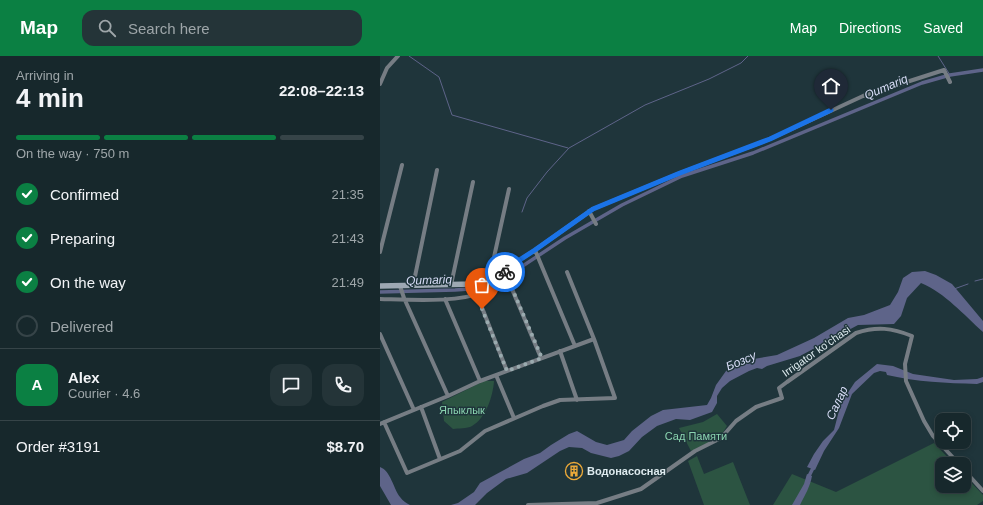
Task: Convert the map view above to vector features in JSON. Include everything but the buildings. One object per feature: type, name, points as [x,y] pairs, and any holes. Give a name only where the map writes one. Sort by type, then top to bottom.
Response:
[{"type":"street","points":[[380,84],[387,68],[398,56]]},
{"type":"street","points":[[380,286],[474,284],[489,280],[505,271],[590,213],[680,173],[770,139],[862,96],[944,70],[950,82]]},
{"type":"street","points":[[380,252],[402,165]]},
{"type":"street","points":[[413,286],[437,170]]},
{"type":"street","points":[[451,285],[473,182]]},
{"type":"street","points":[[489,280],[509,189]]},
{"type":"street","points":[[590,213],[596,224]]},
{"type":"street","points":[[535,251],[575,346]]},
{"type":"street","points":[[505,271],[542,358]]},
{"type":"street","points":[[567,272],[594,339],[615,398],[560,400],[485,431],[460,451],[408,473],[381,422],[448,396],[480,381],[594,339]]},
{"type":"street","points":[[400,286],[448,396]]},
{"type":"street","points":[[380,299],[445,299],[476,295],[488,290]]},
{"type":"street","points":[[476,295],[507,371]]},
{"type":"street","points":[[445,299],[480,381]]},
{"type":"street","name":"Irrigator ko'chasi","points":[[528,505],[597,503],[641,489],[663,475],[695,451],[721,438],[736,421],[756,407],[782,398],[779,388],[856,333],[868,329],[887,328],[912,336],[905,364],[906,381],[924,421],[933,436],[952,457]]},
{"type":"street","points":[[380,334],[414,410]]},
{"type":"street","points":[[560,351],[577,400]]},
{"type":"street","points":[[496,376],[514,418]]},
{"type":"street","points":[[421,407],[440,459]]},
{"type":"street","points":[[971,478],[983,491]]},
{"type":"green space","name":"Япыклык","points":[[484,381],[494,381],[490,400],[485,412],[472,426],[453,429],[444,421],[442,402]]},
{"type":"green space","name":"Сад Памяти","points":[[717,414],[727,426],[720,437],[691,451],[679,428],[703,422]]},
{"type":"green space","points":[[934,443],[935,449],[940,449],[947,457],[935,457],[935,493],[971,493],[971,482],[983,495],[983,501],[977,505],[773,505],[792,474],[836,492]]},
{"type":"green space","points":[[697,456],[704,474],[733,462],[750,505],[704,505],[688,461]]},
{"type":"water","name":"Бозсу","points":[[925,271],[952,284],[983,321],[983,332],[946,298],[930,287],[921,283],[907,298],[901,316],[894,324],[858,325],[800,356],[767,366],[762,369],[757,368],[749,371],[730,381],[722,388],[717,396],[717,403],[712,412],[690,420],[676,419],[657,426],[642,437],[629,451],[619,456],[611,458],[591,453],[582,448],[569,447],[560,451],[527,473],[506,479],[487,493],[475,505],[451,505],[458,503],[474,492],[480,483],[524,459],[540,453],[569,434],[577,431],[596,442],[607,445],[624,440],[632,431],[651,416],[663,410],[707,405],[716,385],[726,371],[742,361],[777,355],[814,338],[848,318],[864,315],[890,305],[898,292],[903,278],[912,272]]},
{"type":"water","name":"Салар","points":[[877,364],[893,366],[913,374],[954,380],[977,379],[983,377],[983,382],[977,384],[932,382],[887,375],[886,372],[880,371],[874,373],[852,394],[839,428],[824,451],[815,470],[807,467],[823,441],[834,430],[841,403],[855,382]]},
{"type":"water","points":[[380,467],[387,472],[400,497],[410,505],[391,505],[380,486]]},
{"type":"water","points":[[807,474],[812,476],[810,484],[800,505],[792,505],[804,484]]},
{"type":"waterway","points":[[409,56],[439,77],[452,115],[568,148]]},
{"type":"waterway","points":[[522,212],[527,198],[547,172],[569,148],[645,105],[709,79],[741,63],[748,56]]},
{"type":"waterway","points":[[938,56],[950,75]]},
{"type":"waterway","name":"Qumariq","points":[[380,292],[483,288],[500,281],[565,238],[622,205],[682,176],[753,153],[922,83],[950,75],[983,70]]},
{"type":"waterway","points":[[975,281],[983,279]]},
{"type":"waterway","points":[[954,289],[968,284]]},
{"type":"waterway","name":"Салар","points":[[808,478],[814,466]]},
{"type":"way so far","points":[[482,309],[507,371],[542,358],[505,272]]},
{"type":"place","name":"Водонасосная","points":[[574,471]]},
{"type":"route","points":[[505,272],[504,270],[593,209],[680,173],[770,139],[831,110]]}]
